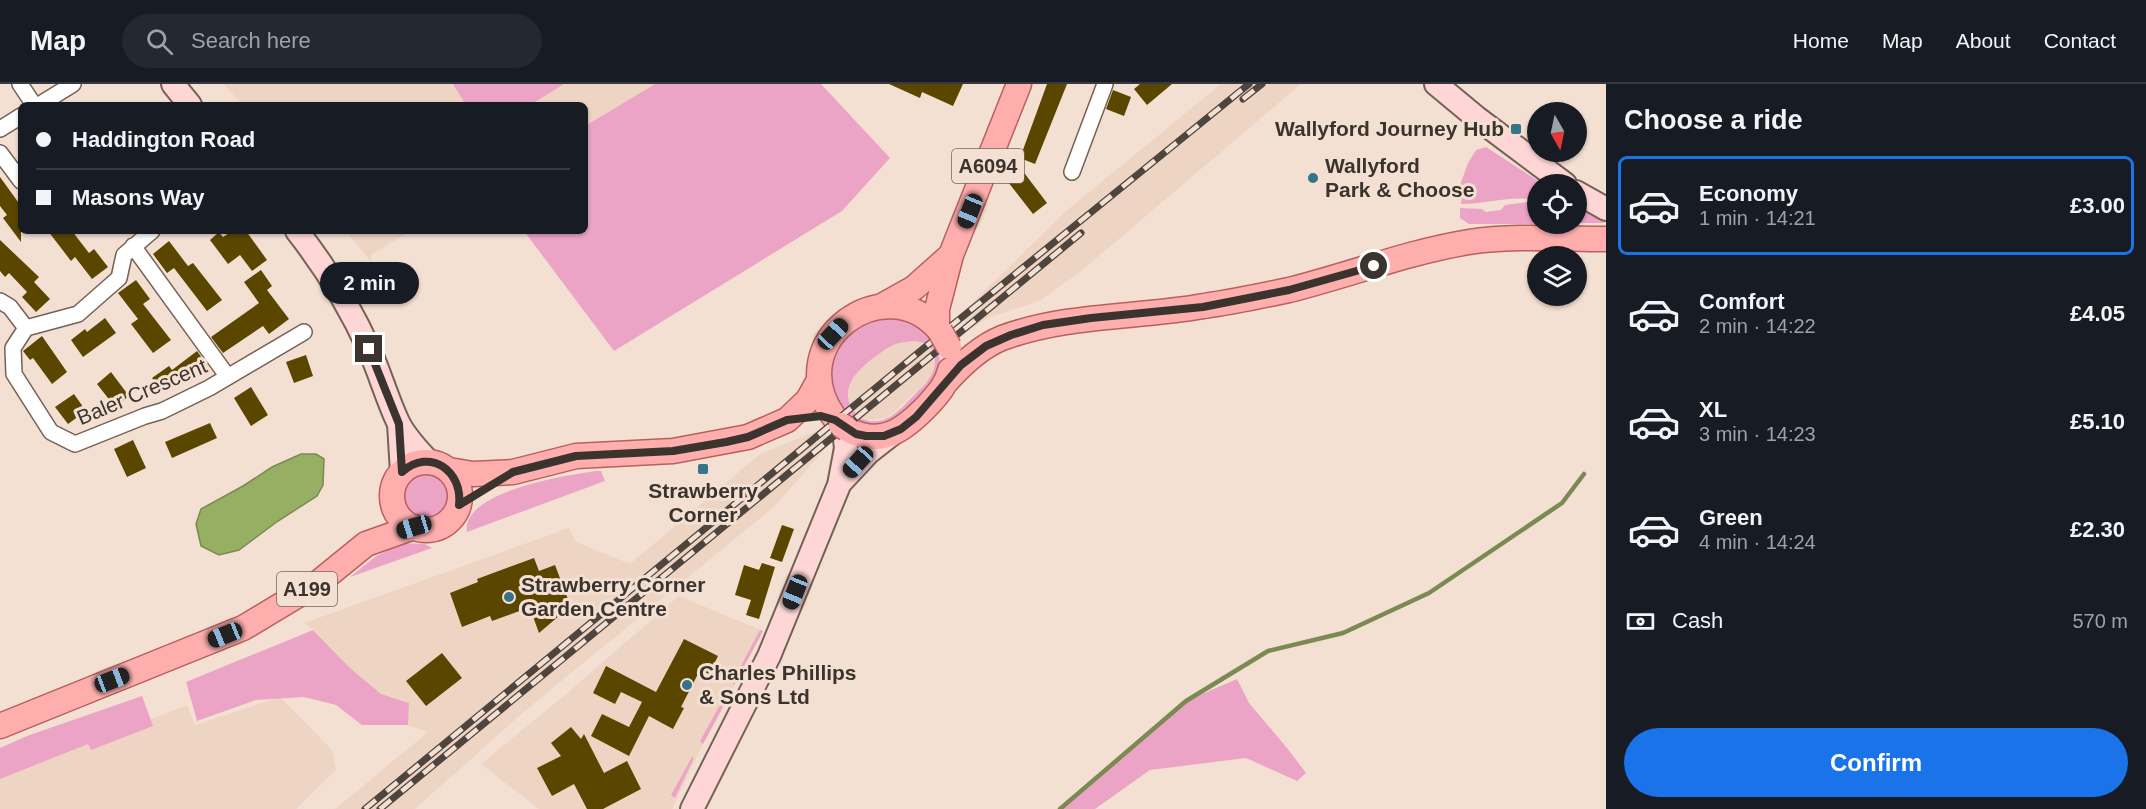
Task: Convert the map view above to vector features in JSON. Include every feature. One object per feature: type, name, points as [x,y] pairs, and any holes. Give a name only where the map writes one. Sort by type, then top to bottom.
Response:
[{"type":"main road","name":"A6094","points":[[945,337],[937,309],[951,255],[1019,84]]},
{"type":"main road","points":[[945,337],[966,344],[999,339],[1043,325],[1172,311],[1289,290],[1426,251],[1472,242],[1524,238],[1606,239]]},
{"type":"main road","name":"A6094","points":[[878,308],[914,288],[951,255]]},
{"type":"main road","name":"A199","points":[[787,420],[808,400],[819,380],[820,360],[833,334],[854,315],[878,308],[891,307],[909,310],[928,319],[945,337]]},
{"type":"main road","points":[[945,337],[951,364],[945,383]]},
{"type":"main road","points":[[892,434],[916,417],[961,365],[999,339]]},
{"type":"main road","points":[[819,380],[824,398],[839,424]]},
{"type":"main road","name":"A199","points":[[0,726],[243,628],[318,583],[366,543],[392,496],[395,482],[402,472],[412,465],[439,466],[473,474],[513,472],[576,456],[673,451],[726,442],[748,437],[787,420],[821,416],[866,436],[892,434]]},
{"type":"main road","points":[[439,466],[459,489],[459,505]]},
{"type":"main road","name":"A199","points":[[366,543],[414,527],[435,528],[445,524],[459,505],[513,472]]},
{"type":"main road","points":[[392,496],[396,511],[404,521],[414,527]]},
{"type":"street","points":[[21,84],[32,102]]},
{"type":"street","points":[[44,102],[73,84]]},
{"type":"street","points":[[173,84],[188,102]]},
{"type":"street","points":[[1072,172],[1105,84]]},
{"type":"street","points":[[1436,84],[1552,174]]},
{"type":"street","points":[[0,129],[18,118]]},
{"type":"street","points":[[0,153],[18,177]]},
{"type":"street","points":[[1587,198],[1606,209]]},
{"type":"street","points":[[0,301],[10,306],[26,328],[78,314],[119,278],[124,255],[148,234]]},
{"type":"street","points":[[299,234],[323,265],[346,302],[369,349],[399,424],[414,446],[439,466]]},
{"type":"street","name":"Baler Crescent","points":[[133,246],[228,377]]},
{"type":"street","name":"Baler Crescent","points":[[26,328],[13,348],[14,374],[51,432],[75,444],[162,411],[228,377],[304,332]]},
{"type":"street","points":[[399,424],[402,472]]},
{"type":"street","points":[[692,809],[769,656],[838,485],[846,448],[839,424]]},
{"type":"street","points":[[838,485],[858,462],[892,434]]},
{"type":"shaded area","points":[[224,84],[655,84],[588,124],[588,102],[239,102]]},
{"type":"shaded area","points":[[453,84],[564,84],[535,102],[464,102]]},
{"type":"shaded area","points":[[655,84],[821,84],[890,158],[842,211],[614,351],[526,234],[588,234],[588,124]]},
{"type":"shaded area","points":[[1221,84],[1301,84],[1080,272],[1039,301],[988,318],[971,329],[960,315],[1066,211]]},
{"type":"shaded area","points":[[1486,147],[1528,174],[1527,199],[1461,204],[1462,192],[1459,188],[1468,163],[1476,150]]},
{"type":"shaded area","points":[[1527,202],[1527,224],[1469,224],[1460,218],[1460,208],[1482,209],[1486,212],[1501,210],[1505,205]]},
{"type":"shaded area","points":[[1587,211],[1603,219],[1604,223],[1587,223]]},
{"type":"shaded area","points":[[348,234],[405,234],[371,255],[371,262]]},
{"type":"shaded area","points":[[891,317],[918,325],[925,330],[938,351],[939,368],[926,390],[901,413],[876,424],[860,422],[846,413],[835,399],[830,381],[831,363],[838,347],[849,334],[869,320]],"holes":[[[915,341],[924,343],[933,350],[935,361],[933,372],[923,386],[888,418],[871,421],[858,415],[849,403],[848,395],[849,387],[856,374],[876,356],[896,344]]]},
{"type":"shaded area","points":[[915,341],[933,349],[935,363],[930,379],[887,418],[867,420],[855,414],[848,401],[849,384],[861,369],[877,355],[897,344]]},
{"type":"shaded area","points":[[821,429],[832,441],[775,506],[526,710],[415,809],[335,809],[428,732],[408,725],[409,703],[381,694],[350,668],[314,630],[304,623],[569,528],[576,542],[630,564],[760,454]]},
{"type":"shaded area","points":[[301,454],[316,454],[324,459],[323,485],[317,496],[239,550],[219,555],[201,546],[196,524],[201,509],[272,467]]},
{"type":"shaded area","points":[[601,471],[605,481],[467,532],[470,518],[481,506],[498,496],[541,481]]},
{"type":"shaded area","points":[[426,474],[441,481],[448,496],[441,511],[426,518],[411,511],[404,496],[411,481]]},
{"type":"shaded area","points":[[401,543],[425,544],[432,548],[350,577],[375,557]]},
{"type":"shaded area","points":[[679,596],[763,631],[702,746],[672,809],[539,809],[481,764],[566,694]]},
{"type":"shaded area","points":[[313,630],[350,668],[381,694],[409,703],[408,725],[362,725],[336,705],[304,697],[256,700],[197,721],[186,682]]},
{"type":"shaded area","points":[[760,630],[763,631],[734,685],[732,683]]},
{"type":"shaded area","points":[[1237,679],[1249,703],[1306,773],[1297,781],[1246,758],[1150,770],[1095,809],[1059,809],[1186,701]]},
{"type":"shaded area","points":[[142,696],[153,726],[91,750],[88,744],[0,779],[0,748],[27,736]]},
{"type":"shaded area","points":[[725,696],[728,698],[703,744],[700,741]]},
{"type":"shaded area","points":[[280,697],[332,750],[336,770],[296,809],[0,809],[0,777],[187,705],[195,725]]},
{"type":"shaded area","points":[[692,757],[694,758],[675,798],[671,795]]},
{"type":"building","points":[[889,84],[963,84],[953,106],[922,92],[920,98]]},
{"type":"building","points":[[1047,84],[1067,84],[1035,164],[1020,158]]},
{"type":"building","points":[[1140,84],[1172,84],[1147,105],[1134,89]]},
{"type":"building","points":[[1113,90],[1131,97],[1124,116],[1106,109]]},
{"type":"building","points":[[1022,170],[1047,203],[1033,214],[1008,182]]},
{"type":"building","points":[[0,177],[18,202],[18,234],[21,234],[21,242],[3,218],[7,215],[0,206]]},
{"type":"building","points":[[50,234],[74,234],[89,253],[94,249],[108,267],[92,279],[75,257],[71,261]]},
{"type":"building","points":[[217,234],[223,237],[228,234],[248,234],[267,260],[252,271],[240,255],[228,264],[210,240]]},
{"type":"building","points":[[0,240],[39,277],[34,282],[50,299],[36,312],[22,297],[27,292],[9,273],[5,277],[0,271]]},
{"type":"building","points":[[169,241],[188,266],[193,263],[222,300],[207,311],[174,268],[167,273],[153,254]]},
{"type":"building","points":[[261,270],[272,286],[267,290],[289,319],[269,334],[263,326],[223,353],[211,337],[259,303],[244,282]]},
{"type":"building","points":[[136,280],[150,299],[143,304],[171,340],[153,353],[131,324],[138,319],[118,293]]},
{"type":"building","points":[[105,318],[116,333],[83,357],[71,340],[85,329],[87,332]]},
{"type":"building","points":[[42,336],[67,372],[52,384],[33,358],[30,360],[23,351]]},
{"type":"building","points":[[197,351],[207,365],[206,367],[193,376],[190,372],[163,392],[152,378],[169,366],[172,370]]},
{"type":"building","points":[[306,355],[313,376],[294,383],[286,362]]},
{"type":"building","points":[[111,372],[129,396],[115,407],[97,384]]},
{"type":"building","points":[[251,387],[268,415],[251,426],[234,398]]},
{"type":"building","points":[[74,394],[86,411],[68,424],[55,407]]},
{"type":"building","points":[[210,423],[217,438],[172,458],[165,442]]},
{"type":"building","points":[[133,440],[146,468],[127,477],[114,449]]},
{"type":"building","points":[[782,525],[794,529],[782,562],[770,558]]},
{"type":"building","name":"Strawberry Corner Garden Centre","points":[[534,558],[539,571],[555,565],[569,602],[564,604],[566,610],[539,633],[531,611],[527,613],[525,609],[492,621],[490,616],[462,627],[450,593],[478,582],[477,579]]},
{"type":"building","points":[[762,563],[775,567],[759,619],[746,615],[751,600],[735,595],[744,565],[759,570]]},
{"type":"building","points":[[684,639],[718,656],[709,674],[700,670],[681,707],[684,708],[673,729],[649,716],[629,756],[591,736],[602,714],[629,727],[642,702],[621,692],[615,704],[593,693],[606,666],[656,692]]},
{"type":"building","points":[[442,653],[462,678],[426,706],[406,681]]},
{"type":"building","points":[[571,727],[581,739],[584,734],[604,773],[627,761],[641,789],[603,809],[587,809],[574,784],[552,796],[537,768],[561,756],[551,743]]},
{"type":"waterway","points":[[1060,809],[1186,701],[1268,651],[1343,633],[1429,593],[1562,503],[1584,474]]},
{"type":"railway","points":[[365,809],[924,348],[1249,84]]},
{"type":"railway","points":[[1243,99],[1262,84]]},
{"type":"railway","points":[[380,809],[1081,233]]},
{"type":"place","name":"Wallyford Journey Hub","points":[[1516,129]]},
{"type":"place","name":"Wallyford Park & Choose","points":[[1313,178]]},
{"type":"place","name":"Strawberry Corner","points":[[703,469]]},
{"type":"place","name":"Strawberry Corner Garden Centre","points":[[509,597]]},
{"type":"place","name":"Charles Phillips & Sons Ltd","points":[[687,685]]},
{"type":"route","points":[[369,349],[399,424],[402,472],[421,462],[440,465],[449,470],[459,489],[459,505],[513,472],[576,456],[673,451],[726,442],[748,437],[787,420],[821,416],[835,420],[856,434],[876,437],[892,434],[916,417],[961,365],[999,339],[1043,325],[1203,307],[1289,290],[1374,266]]}]
